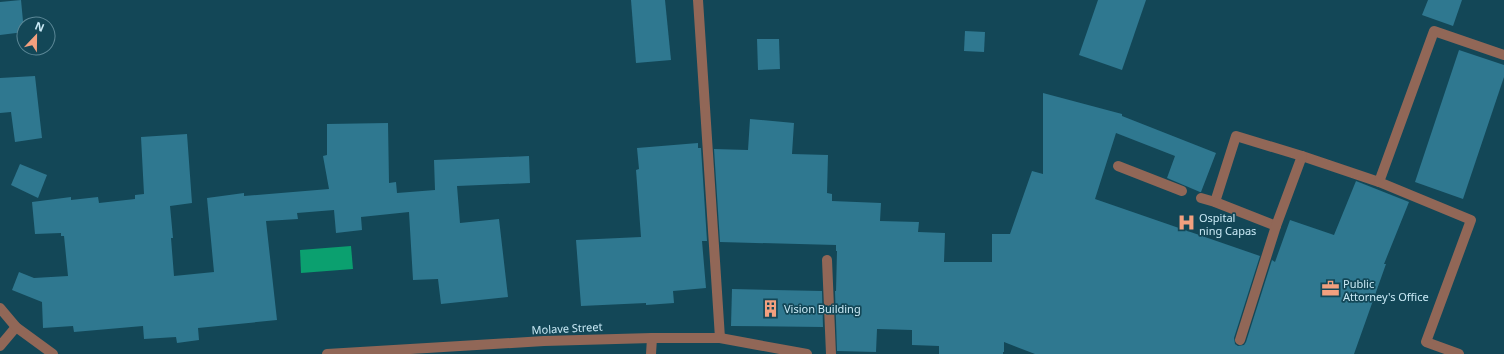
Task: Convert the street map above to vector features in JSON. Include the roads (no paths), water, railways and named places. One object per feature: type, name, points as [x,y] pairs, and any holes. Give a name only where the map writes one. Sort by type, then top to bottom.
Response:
[{"type":"street","points":[[698,0],[720,338]]},
{"type":"street","points":[[1379,182],[1434,31],[1504,55]]},
{"type":"street","points":[[1215,202],[1236,136],[1379,182],[1472,220],[1426,342],[1459,354]]},
{"type":"street","points":[[1240,340],[1276,226],[1302,156]]},
{"type":"street","points":[[1118,166],[1182,191]]},
{"type":"street","points":[[1201,198],[1276,226]]},
{"type":"street","points":[[827,260],[832,354]]},
{"type":"street","points":[[0,308],[16,327],[53,354]]},
{"type":"street","points":[[0,346],[16,327]]},
{"type":"street","points":[[651,354],[652,338]]},
{"type":"street","name":"Molave Street","points":[[327,354],[544,341],[720,338],[807,354]]},
{"type":"place","name":"Ospital ning Capas","points":[[1186,223]]},
{"type":"place","name":"Public Attorney's Office","points":[[1330,289]]},
{"type":"place","name":"Vision Building","points":[[771,308]]}]
